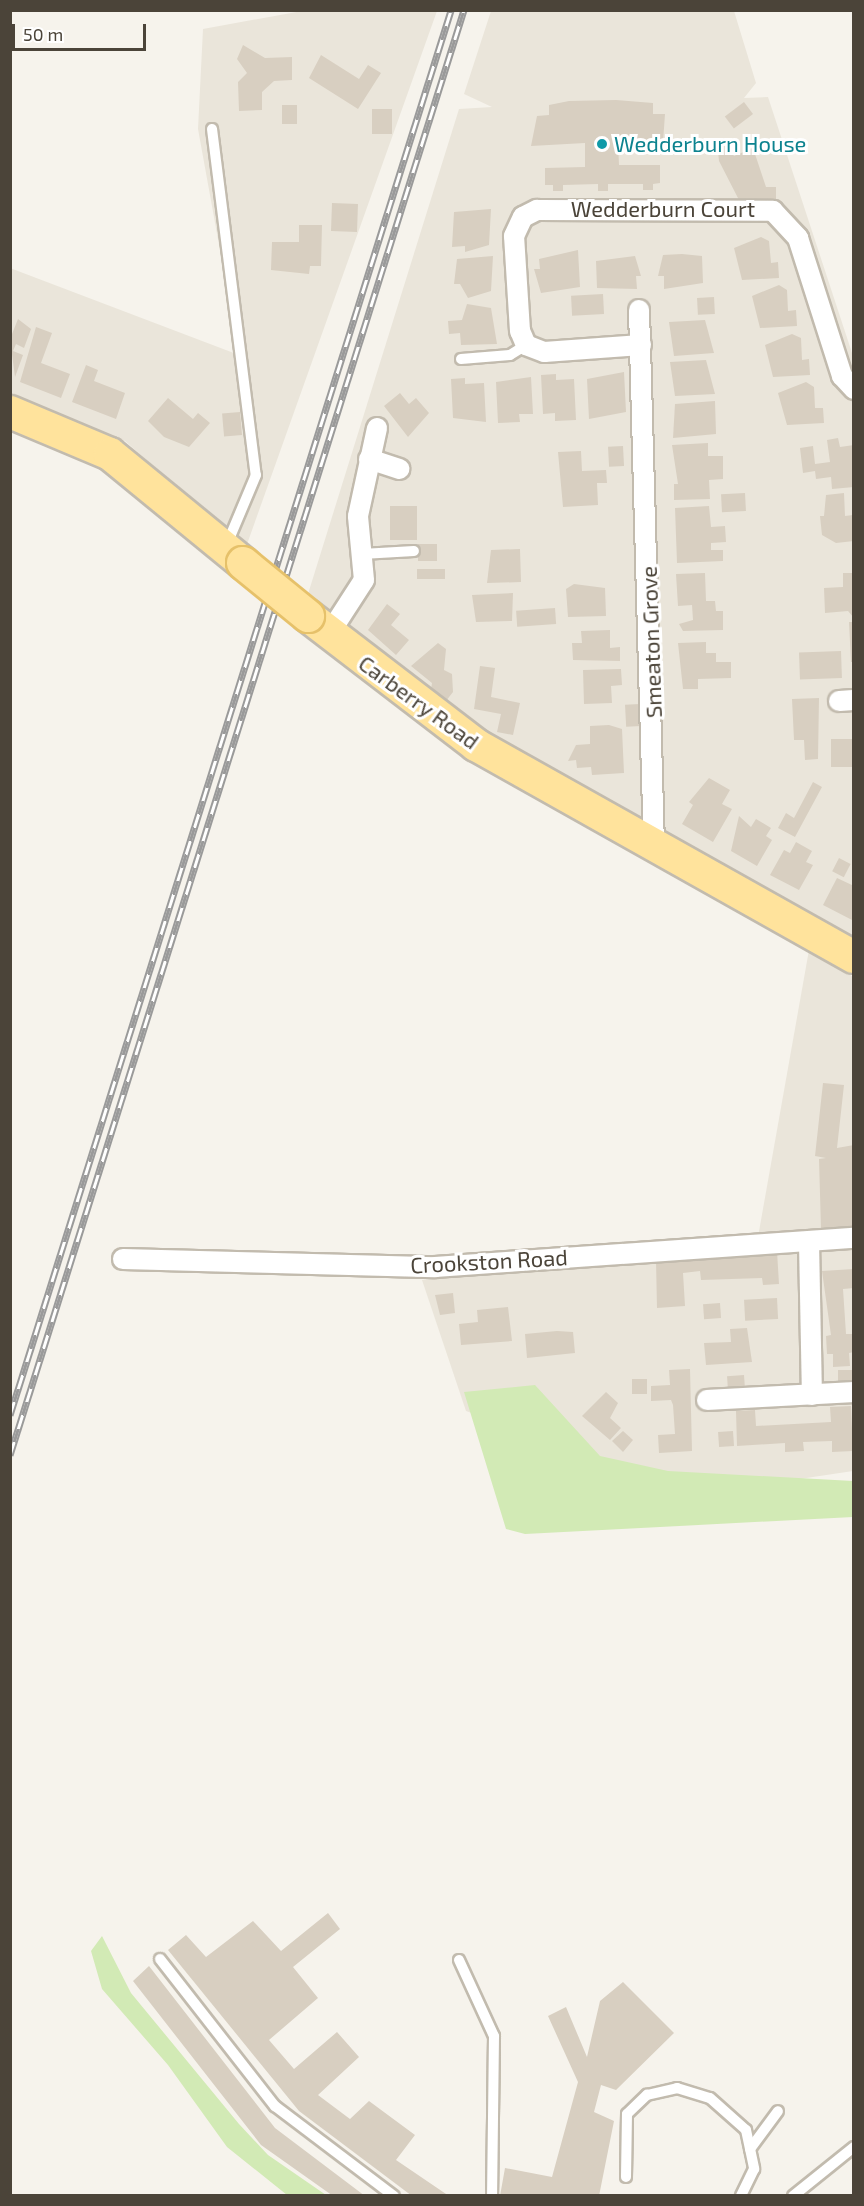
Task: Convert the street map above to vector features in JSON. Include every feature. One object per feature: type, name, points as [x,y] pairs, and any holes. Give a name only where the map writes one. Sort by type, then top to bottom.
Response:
[{"type":"main road","name":"Carberry Road","points":[[10,412],[110,454],[318,625],[467,739],[654,848],[854,957]]},
{"type":"street","name":"Wedderburn Court","points":[[526,345],[520,331],[514,236],[529,211],[760,208],[785,219],[795,233],[842,375],[854,389]]},
{"type":"street","points":[[526,345],[544,352],[641,345],[639,310]]},
{"type":"street","name":"Smeaton Grove","points":[[641,345],[654,848]]},
{"type":"street","points":[[318,625],[362,587],[362,554],[358,516],[377,428]]},
{"type":"street","points":[[369,459],[399,469]]},
{"type":"street","name":"Crookston Road","points":[[123,1259],[435,1267],[854,1238]]},
{"type":"street","points":[[808,1242],[812,1395]]},
{"type":"street","points":[[707,1400],[854,1392]]},
{"type":"lane","points":[[212,129],[256,475],[234,555]]},
{"type":"lane","points":[[461,360],[510,356],[526,345]]},
{"type":"lane","points":[[362,554],[414,551]]},
{"type":"lane","points":[[160,1959],[275,2106],[394,2196]]},
{"type":"lane","points":[[459,1960],[494,2036],[492,2196]]},
{"type":"lane","points":[[626,2178],[627,2114],[647,2095],[677,2088],[710,2098],[746,2130],[754,2169],[741,2196]]},
{"type":"lane","points":[[750,2149],[778,2111]]},
{"type":"lane","points":[[793,2196],[854,2147]]},
{"type":"shaded area","points":[[302,11],[437,11],[246,547],[125,441],[11,399],[10,268],[239,355],[198,129],[203,29]]},
{"type":"shaded area","points":[[491,11],[734,11],[756,83],[744,98],[768,97],[853,356],[853,944],[448,715],[308,594],[459,109],[492,107],[464,94]]},
{"type":"shaded area","points":[[809,950],[853,977],[853,1233],[758,1237]]},
{"type":"shaded area","points":[[853,1246],[853,1471],[793,1480],[649,1475],[466,1411],[422,1280],[727,1249]]},
{"type":"green space","points":[[535,1385],[600,1456],[668,1471],[853,1481],[853,1517],[525,1534],[506,1529],[464,1392]]},
{"type":"green space","points":[[102,1936],[131,1993],[239,2124],[268,2155],[326,2195],[287,2195],[227,2147],[168,2065],[102,1989],[91,1951]]},
{"type":"building","points":[[243,45],[265,58],[292,57],[292,80],[274,81],[262,92],[262,110],[239,111],[238,82],[247,73],[237,59]]},
{"type":"building","points":[[321,55],[359,79],[368,65],[381,73],[358,109],[309,78]]},
{"type":"building","name":"Wedderburn House","points":[[616,100],[653,103],[653,114],[665,114],[663,142],[618,142],[619,165],[660,165],[660,183],[653,184],[653,190],[643,190],[643,184],[608,184],[608,191],[598,191],[598,184],[563,185],[563,191],[553,191],[553,185],[545,185],[545,168],[585,167],[585,143],[531,146],[537,116],[549,115],[549,105],[569,101]]},
{"type":"building","points":[[744,102],[753,114],[734,128],[725,116]]},
{"type":"building","points":[[282,105],[297,105],[297,124],[282,124]]},
{"type":"building","points":[[372,109],[392,109],[392,134],[372,134]]},
{"type":"building","points":[[726,143],[734,156],[753,148],[766,187],[776,187],[776,200],[739,200],[719,161],[718,151]]},
{"type":"building","points":[[332,203],[358,204],[357,232],[331,231]]},
{"type":"building","points":[[491,209],[489,245],[465,252],[465,246],[452,247],[454,212]]},
{"type":"building","points":[[299,225],[322,225],[321,266],[310,266],[309,274],[271,270],[272,242],[299,242]]},
{"type":"building","points":[[761,237],[769,241],[771,263],[778,262],[779,278],[742,280],[734,248]]},
{"type":"building","points":[[578,250],[580,287],[541,293],[534,269],[540,269],[539,259]]},
{"type":"building","points":[[663,255],[702,256],[703,283],[664,289],[664,276],[658,276]]},
{"type":"building","points":[[493,256],[491,291],[468,298],[460,284],[454,284],[457,259]]},
{"type":"building","points":[[635,256],[641,276],[636,276],[637,289],[597,288],[596,261]]},
{"type":"building","points":[[779,285],[787,290],[788,311],[796,310],[797,326],[760,328],[752,296]]},
{"type":"building","points":[[603,294],[604,314],[572,316],[571,296]]},
{"type":"building","points":[[714,297],[715,314],[698,315],[697,298]]},
{"type":"building","points":[[467,304],[491,308],[497,344],[461,345],[460,333],[449,334],[448,321],[462,320]]},
{"type":"building","points":[[18,319],[31,329],[24,348],[16,344],[13,351],[23,355],[15,377],[10,339]]},
{"type":"building","points":[[705,320],[714,353],[674,356],[669,322]]},
{"type":"building","points":[[36,327],[52,333],[41,363],[70,374],[61,398],[20,382]]},
{"type":"building","points":[[792,334],[801,338],[802,360],[809,359],[810,375],[773,377],[765,345]]},
{"type":"building","points":[[706,360],[715,394],[675,396],[670,362]]},
{"type":"building","points":[[86,365],[98,370],[94,381],[125,393],[116,419],[72,402]]},
{"type":"building","points":[[624,372],[626,412],[589,419],[587,379]]},
{"type":"building","points":[[556,374],[556,380],[574,379],[576,420],[555,421],[555,413],[543,414],[541,375]]},
{"type":"building","points":[[531,377],[533,414],[519,414],[520,422],[498,423],[496,382]]},
{"type":"building","points":[[465,378],[465,384],[484,383],[486,422],[453,418],[451,379]]},
{"type":"building","points":[[806,382],[814,387],[815,408],[823,408],[824,423],[787,425],[778,393]]},
{"type":"building","points":[[400,393],[409,404],[416,398],[429,413],[408,437],[384,406]]},
{"type":"building","points":[[168,398],[193,419],[198,413],[210,423],[189,447],[164,437],[148,421]]},
{"type":"building","points":[[715,401],[716,434],[673,438],[675,404]]},
{"type":"building","points":[[240,412],[242,435],[224,436],[222,414]]},
{"type":"building","points":[[838,438],[840,447],[854,445],[854,487],[832,489],[831,477],[816,479],[815,471],[803,473],[800,448],[813,446],[815,464],[830,462],[827,440]]},
{"type":"building","points":[[708,443],[708,456],[723,456],[723,479],[709,480],[710,499],[674,500],[674,484],[678,484],[672,445]]},
{"type":"building","points":[[623,446],[624,466],[609,467],[608,447]]},
{"type":"building","points":[[581,451],[582,471],[606,470],[607,483],[597,483],[598,505],[563,507],[558,452]]},
{"type":"building","points":[[745,493],[746,511],[722,512],[721,494]]},
{"type":"building","points":[[844,493],[845,516],[853,515],[854,541],[836,543],[822,535],[820,516],[824,516],[826,495]]},
{"type":"building","points":[[390,506],[417,506],[417,540],[390,540]]},
{"type":"building","points":[[709,506],[711,527],[725,526],[726,542],[711,543],[711,550],[723,550],[723,561],[677,563],[675,508]]},
{"type":"building","points":[[418,544],[437,544],[437,561],[418,561]]},
{"type":"building","points":[[520,549],[521,582],[487,583],[491,550]]},
{"type":"building","points":[[417,569],[445,569],[445,579],[417,579]]},
{"type":"building","points":[[705,573],[706,601],[715,601],[716,611],[723,611],[723,630],[683,631],[679,624],[693,620],[692,605],[678,606],[676,574]]},
{"type":"building","points":[[843,573],[854,573],[854,618],[848,611],[825,613],[824,588],[843,587]]},
{"type":"building","points":[[574,584],[605,588],[606,616],[568,617],[566,589]]},
{"type":"building","points":[[513,593],[512,621],[476,622],[472,595]]},
{"type":"building","points":[[387,604],[400,614],[391,625],[409,640],[396,655],[368,630]]},
{"type":"building","points":[[555,608],[556,624],[517,627],[516,611]]},
{"type":"building","points":[[849,622],[854,622],[854,662],[851,662]]},
{"type":"building","points":[[610,630],[610,648],[620,647],[620,661],[573,660],[572,643],[582,643],[581,631]]},
{"type":"building","points":[[706,642],[706,653],[716,653],[716,662],[731,662],[731,678],[698,679],[698,689],[683,689],[678,643]]},
{"type":"building","points":[[438,643],[446,649],[444,670],[452,674],[453,692],[442,706],[430,696],[432,683],[411,666]]},
{"type":"building","points":[[841,651],[842,678],[800,679],[799,652]]},
{"type":"building","points":[[480,666],[495,668],[491,697],[520,703],[513,735],[497,732],[501,714],[474,709]]},
{"type":"building","points":[[621,669],[622,685],[611,686],[612,703],[584,704],[583,670]]},
{"type":"building","points":[[819,698],[818,759],[805,760],[804,740],[794,740],[792,699]]},
{"type":"building","points":[[640,704],[641,726],[626,727],[625,705]]},
{"type":"building","points":[[609,725],[622,729],[624,773],[592,775],[591,767],[577,768],[576,760],[568,761],[576,745],[590,744],[590,726]]},
{"type":"building","points":[[831,739],[854,739],[854,767],[831,767]]},
{"type":"building","points":[[709,778],[730,790],[722,804],[732,809],[713,842],[682,824],[693,805],[689,802]]},
{"type":"building","points":[[813,782],[822,787],[795,837],[778,828],[786,813],[794,818]]},
{"type":"building","points":[[739,816],[751,827],[756,819],[771,828],[766,836],[772,840],[757,866],[731,851]]},
{"type":"building","points":[[796,842],[812,851],[806,862],[813,865],[799,890],[770,875],[784,850],[790,853]]},
{"type":"building","points":[[839,858],[851,864],[844,877],[832,871]]},
{"type":"building","points":[[837,878],[854,886],[854,921],[823,905]]},
{"type":"building","points":[[823,1083],[844,1085],[837,1148],[854,1145],[854,1226],[821,1229],[819,1159],[826,1158],[815,1156]]},
{"type":"building","points":[[777,1251],[779,1284],[763,1285],[762,1278],[701,1280],[700,1271],[683,1273],[685,1306],[657,1308],[656,1260]]},
{"type":"building","points":[[854,1269],[854,1288],[843,1289],[846,1334],[854,1334],[854,1352],[849,1353],[850,1366],[833,1367],[833,1354],[827,1354],[826,1336],[831,1335],[822,1271]]},
{"type":"building","points":[[453,1293],[455,1313],[440,1315],[435,1295]]},
{"type":"building","points":[[777,1298],[778,1319],[745,1321],[744,1300]]},
{"type":"building","points":[[720,1303],[721,1318],[704,1319],[703,1304]]},
{"type":"building","points":[[508,1307],[512,1341],[461,1345],[459,1324],[478,1322],[477,1310]]},
{"type":"building","points":[[747,1328],[752,1362],[706,1365],[704,1343],[731,1342],[730,1329]]},
{"type":"building","points":[[573,1332],[575,1353],[527,1358],[525,1334]]},
{"type":"building","points":[[690,1369],[692,1451],[659,1453],[658,1435],[675,1434],[673,1405],[671,1400],[651,1401],[651,1386],[670,1385],[669,1370]]},
{"type":"building","points":[[838,1370],[854,1370],[854,1386],[838,1386]]},
{"type":"building","points":[[744,1375],[745,1391],[728,1392],[727,1376]]},
{"type":"building","points":[[632,1379],[647,1379],[647,1394],[632,1394]]},
{"type":"building","points":[[606,1392],[618,1403],[610,1418],[621,1428],[610,1440],[582,1416]]},
{"type":"building","points":[[851,1406],[853,1451],[832,1452],[832,1441],[803,1442],[804,1451],[785,1452],[785,1443],[737,1446],[736,1411],[755,1410],[756,1426],[831,1422],[830,1407]]},
{"type":"building","points":[[623,1431],[633,1440],[623,1452],[612,1441]]},
{"type":"building","points":[[733,1431],[734,1446],[719,1447],[718,1432]]},
{"type":"building","points":[[328,1913],[340,1929],[293,1967],[318,1998],[269,2040],[294,2069],[337,2032],[359,2057],[318,2095],[350,2119],[369,2101],[415,2135],[396,2160],[449,2196],[412,2196],[299,2111],[168,1950],[186,1935],[206,1957],[253,1921],[281,1951]]},
{"type":"building","points":[[149,1966],[275,2128],[365,2196],[333,2196],[261,2145],[133,1981]]},
{"type":"building","points":[[623,1982],[674,2033],[616,2090],[601,2085],[594,2112],[614,2121],[599,2196],[500,2196],[505,2168],[552,2177],[578,2082],[548,2016],[566,2007],[587,2057],[600,2001]]},
{"type":"railway","points":[[10,1415],[451,10]]},
{"type":"railway","points":[[10,1455],[464,10]]},
{"type":"place","name":"Wedderburn House","points":[[602,144]]}]
